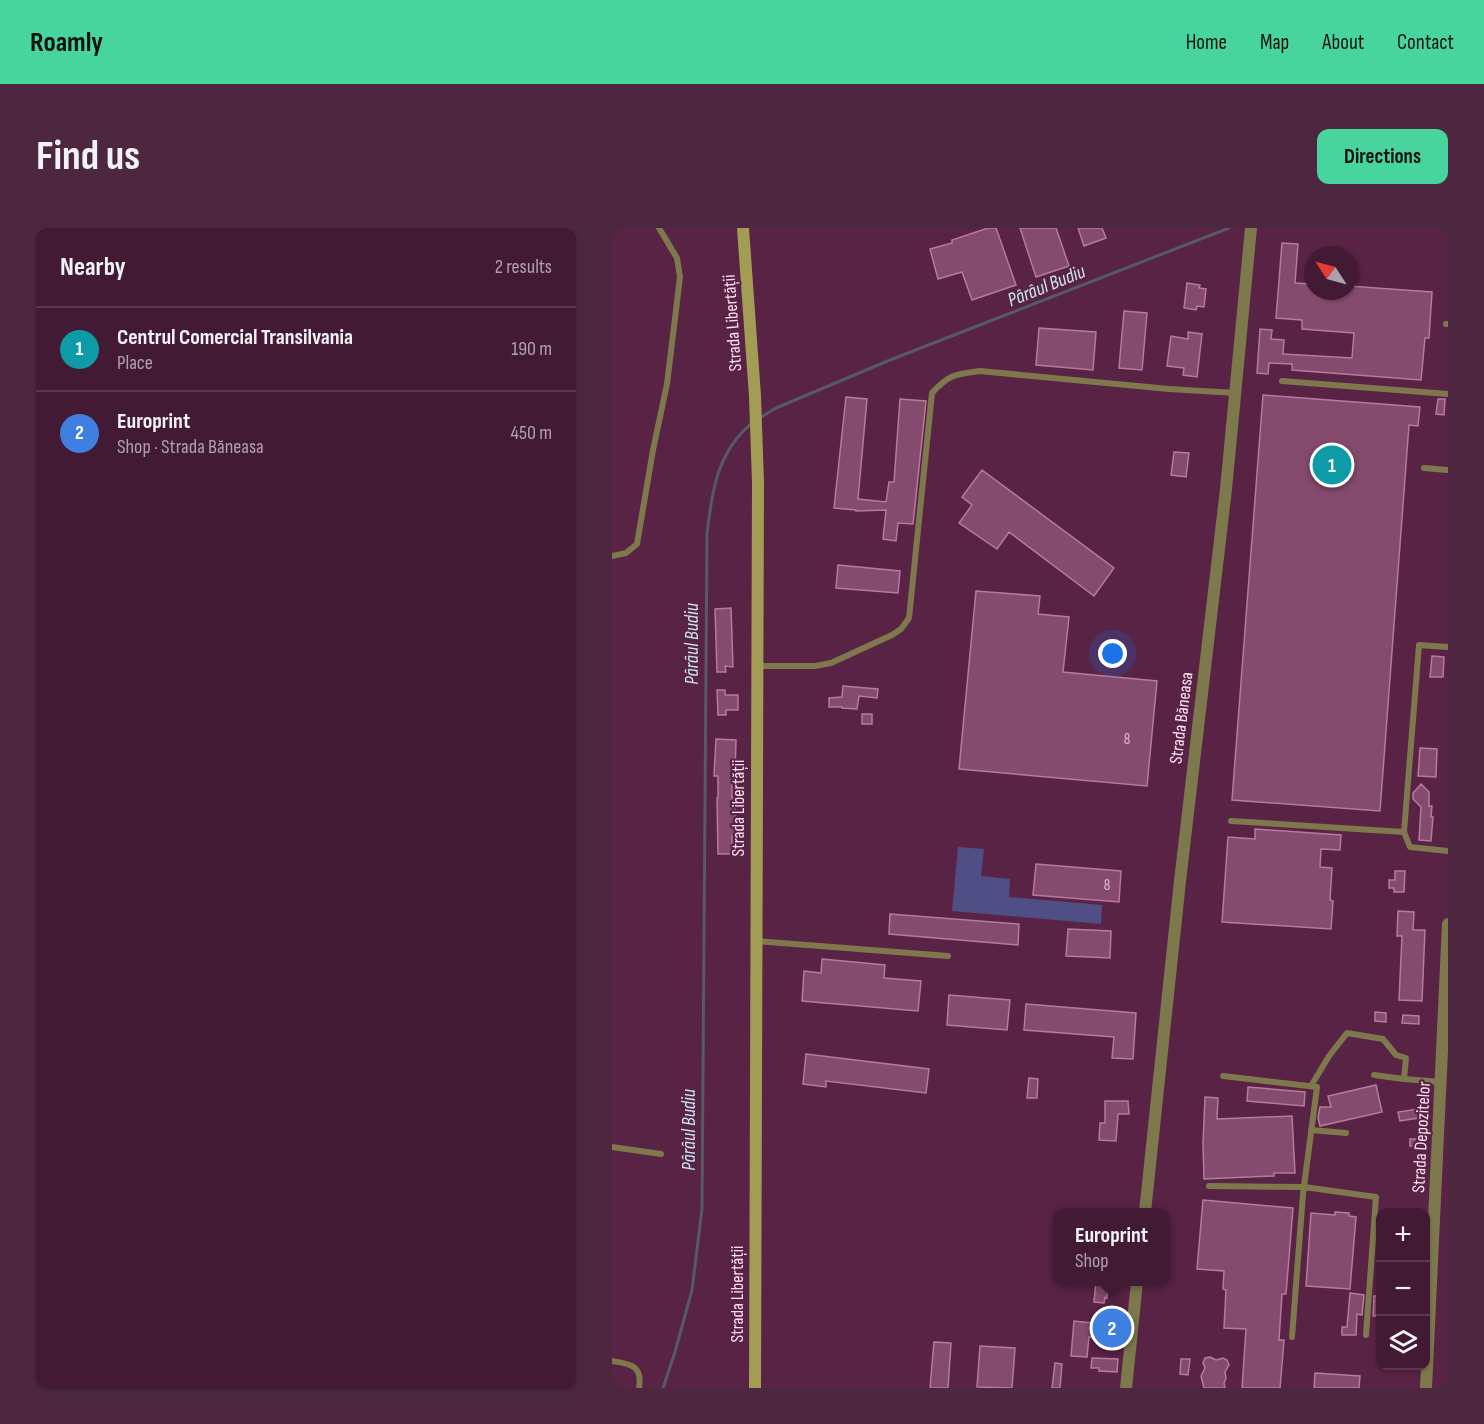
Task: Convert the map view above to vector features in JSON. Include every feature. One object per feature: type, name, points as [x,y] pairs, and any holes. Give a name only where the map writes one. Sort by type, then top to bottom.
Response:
[{"type":"main road","name":"Strada Libertății","points":[[743,228],[757,445],[755,1388]]},
{"type":"street","name":"Strada Băneasa","points":[[1145,1208],[1180,881],[1215,589],[1250,233]]},
{"type":"street","name":"Strada Depozitelor","points":[[1426,1388],[1448,924]]},
{"type":"street","points":[[1126,1388],[1136,1286]]},
{"type":"lane","points":[[612,556],[626,554],[637,544],[667,384],[680,277],[676,258],[659,228]]},
{"type":"lane","points":[[757,666],[815,666],[831,663],[892,635],[901,629],[909,618],[932,393],[942,382],[958,374],[980,371],[1236,393]]},
{"type":"lane","points":[[1282,381],[1448,394]]},
{"type":"lane","points":[[1424,468],[1447,470]]},
{"type":"lane","points":[[1448,647],[1419,645],[1404,832],[1410,847],[1448,851]]},
{"type":"lane","points":[[1231,821],[1404,832]]},
{"type":"lane","points":[[756,940],[948,956]]},
{"type":"lane","points":[[1311,1086],[1329,1056],[1347,1033],[1383,1039],[1396,1055],[1406,1058],[1404,1079]]},
{"type":"lane","points":[[1374,1075],[1441,1082]]},
{"type":"lane","points":[[1223,1076],[1317,1087],[1304,1187],[1292,1337]]},
{"type":"lane","points":[[1311,1130],[1346,1133]]},
{"type":"lane","points":[[612,1147],[661,1154]]},
{"type":"lane","points":[[1209,1186],[1304,1187],[1376,1197],[1366,1335]]},
{"type":"lane","points":[[612,1361],[632,1365],[637,1371],[640,1381],[639,1388]]},
{"type":"shaded area","points":[[958,847],[984,849],[981,876],[1010,879],[1009,897],[1102,905],[1101,924],[952,911]]},
{"type":"building","points":[[988,228],[996,228],[1016,285],[972,300],[962,272],[938,279],[930,249],[952,243],[952,240]]},
{"type":"building","points":[[1020,228],[1056,228],[1069,266],[1036,277]]},
{"type":"building","points":[[1078,228],[1102,228],[1106,238],[1084,246]]},
{"type":"building","points":[[1282,243],[1298,244],[1295,283],[1304,284],[1304,300],[1358,300],[1358,287],[1432,292],[1429,338],[1425,338],[1421,380],[1292,370],[1292,364],[1269,363],[1268,374],[1257,373],[1260,329],[1272,330],[1271,339],[1284,340],[1283,354],[1352,358],[1354,333],[1302,329],[1302,320],[1276,318]]},
{"type":"building","points":[[1187,283],[1200,285],[1199,288],[1206,289],[1204,307],[1197,306],[1196,310],[1184,308]]},
{"type":"building","points":[[1124,311],[1147,313],[1142,370],[1119,368]]},
{"type":"building","points":[[1039,328],[1096,332],[1093,370],[1036,365]]},
{"type":"building","points":[[1188,332],[1202,334],[1197,377],[1183,375],[1184,368],[1167,366],[1171,336],[1188,339]]},
{"type":"building","points":[[1263,395],[1420,407],[1418,426],[1409,425],[1380,811],[1232,800]]},
{"type":"building","points":[[846,397],[867,399],[858,499],[886,502],[889,482],[894,482],[900,399],[926,401],[913,524],[898,523],[896,541],[883,539],[886,510],[856,511],[834,508]]},
{"type":"building","points":[[1438,399],[1445,399],[1444,415],[1436,414]]},
{"type":"building","points":[[1174,452],[1189,453],[1186,477],[1171,475]]},
{"type":"building","points":[[982,470],[1114,568],[1094,596],[1009,532],[997,549],[959,523],[972,505],[962,497]]},
{"type":"building","points":[[838,565],[900,571],[898,593],[836,588]]},
{"type":"building","points":[[976,591],[1040,596],[1038,614],[1069,617],[1063,672],[1157,681],[1147,786],[959,769]]},
{"type":"building","points":[[731,608],[733,667],[725,666],[726,672],[717,672],[715,609]]},
{"type":"building","points":[[1432,656],[1444,657],[1443,677],[1430,677]]},
{"type":"building","points":[[843,686],[878,689],[877,698],[859,696],[857,709],[829,707],[829,698],[842,697]]},
{"type":"building","points":[[717,690],[725,690],[725,695],[738,695],[738,710],[726,710],[726,715],[718,715]]},
{"type":"building","points":[[862,714],[872,714],[872,724],[862,724]]},
{"type":"building","points":[[716,739],[736,740],[732,798],[735,798],[736,836],[732,836],[732,854],[718,854],[718,776],[714,776]]},
{"type":"building","points":[[1420,748],[1437,749],[1436,777],[1418,776]]},
{"type":"building","points":[[1421,784],[1429,792],[1429,806],[1432,806],[1431,841],[1419,840],[1421,807],[1413,799],[1413,793]]},
{"type":"building","points":[[1255,829],[1341,835],[1340,850],[1321,849],[1320,867],[1332,868],[1331,929],[1222,922],[1228,837],[1255,839]]},
{"type":"building","points":[[1036,864],[1121,871],[1119,902],[1033,895]]},
{"type":"building","points":[[1395,871],[1405,871],[1404,892],[1394,892],[1394,888],[1389,888],[1389,880],[1395,880]]},
{"type":"building","points":[[1398,911],[1414,912],[1413,930],[1425,930],[1422,1001],[1399,1000],[1402,936],[1397,936]]},
{"type":"building","points":[[890,914],[1019,924],[1018,945],[889,934]]},
{"type":"building","points":[[1068,929],[1111,931],[1110,958],[1066,956]]},
{"type":"building","points":[[822,959],[885,965],[884,978],[921,981],[918,1011],[802,1001],[804,971],[821,973]]},
{"type":"building","points":[[949,995],[1010,1000],[1007,1030],[947,1025]]},
{"type":"building","points":[[1026,1004],[1136,1013],[1133,1059],[1112,1058],[1114,1037],[1024,1030]]},
{"type":"building","points":[[1375,1012],[1386,1013],[1386,1022],[1375,1021]]},
{"type":"building","points":[[1403,1015],[1419,1016],[1419,1024],[1402,1023]]},
{"type":"building","points":[[806,1054],[929,1069],[926,1093],[826,1081],[826,1087],[803,1084]]},
{"type":"building","points":[[1029,1078],[1038,1079],[1037,1098],[1027,1098]]},
{"type":"building","points":[[1376,1085],[1382,1112],[1320,1126],[1318,1118],[1320,1107],[1331,1107],[1328,1096]]},
{"type":"building","points":[[1248,1087],[1305,1092],[1304,1106],[1247,1101]]},
{"type":"building","points":[[1205,1097],[1218,1098],[1217,1119],[1292,1116],[1295,1173],[1204,1179]]},
{"type":"building","points":[[1105,1101],[1128,1101],[1129,1114],[1118,1114],[1116,1141],[1099,1140],[1100,1123],[1105,1123]]},
{"type":"building","points":[[1424,1108],[1425,1117],[1400,1121],[1398,1112]]},
{"type":"building","points":[[1410,1139],[1421,1139],[1421,1146],[1410,1146]]},
{"type":"building","points":[[1203,1200],[1293,1208],[1286,1294],[1282,1294],[1279,1340],[1284,1340],[1280,1388],[1242,1388],[1246,1329],[1224,1328],[1226,1290],[1223,1289],[1224,1271],[1197,1269]]},
{"type":"building","points":[[1335,1212],[1349,1213],[1349,1216],[1356,1217],[1350,1289],[1306,1286],[1311,1213],[1335,1215]]},
{"type":"building","points":[[1096,1286],[1108,1286],[1107,1298],[1105,1297],[1104,1303],[1094,1302]]},
{"type":"building","points":[[1350,1293],[1364,1295],[1362,1315],[1357,1314],[1356,1335],[1342,1335],[1342,1327],[1347,1327]]},
{"type":"building","points":[[1374,1296],[1376,1296],[1376,1316],[1373,1316]]},
{"type":"building","points":[[1105,1313],[1120,1316],[1116,1342],[1089,1337],[1087,1357],[1071,1356],[1074,1321],[1103,1324]]},
{"type":"building","points":[[934,1342],[951,1343],[948,1388],[930,1388]]},
{"type":"building","points":[[980,1346],[1015,1348],[1012,1388],[977,1387]]},
{"type":"building","points":[[1210,1357],[1216,1360],[1223,1358],[1227,1360],[1229,1365],[1225,1372],[1225,1388],[1204,1388],[1201,1376],[1205,1368],[1203,1363],[1205,1358]]},
{"type":"building","points":[[1092,1358],[1118,1359],[1117,1372],[1091,1368]]},
{"type":"building","points":[[1181,1359],[1190,1359],[1188,1375],[1180,1374]]},
{"type":"building","points":[[1055,1363],[1062,1364],[1060,1388],[1052,1388]]},
{"type":"building","points":[[1315,1373],[1360,1376],[1359,1388],[1314,1388]]},
{"type":"waterway","name":"Pârâul Budiu","points":[[758,419],[776,408],[890,360],[1229,228]]},
{"type":"waterway","name":"Pârâul Budiu","points":[[663,1388],[692,1290],[702,1209],[707,534],[718,473],[731,446],[753,422]]},
{"type":"place","name":"Centrul Comercial Transilvania","points":[[1332,465]]},
{"type":"place","name":"Europrint","points":[[1112,1328]]}]
